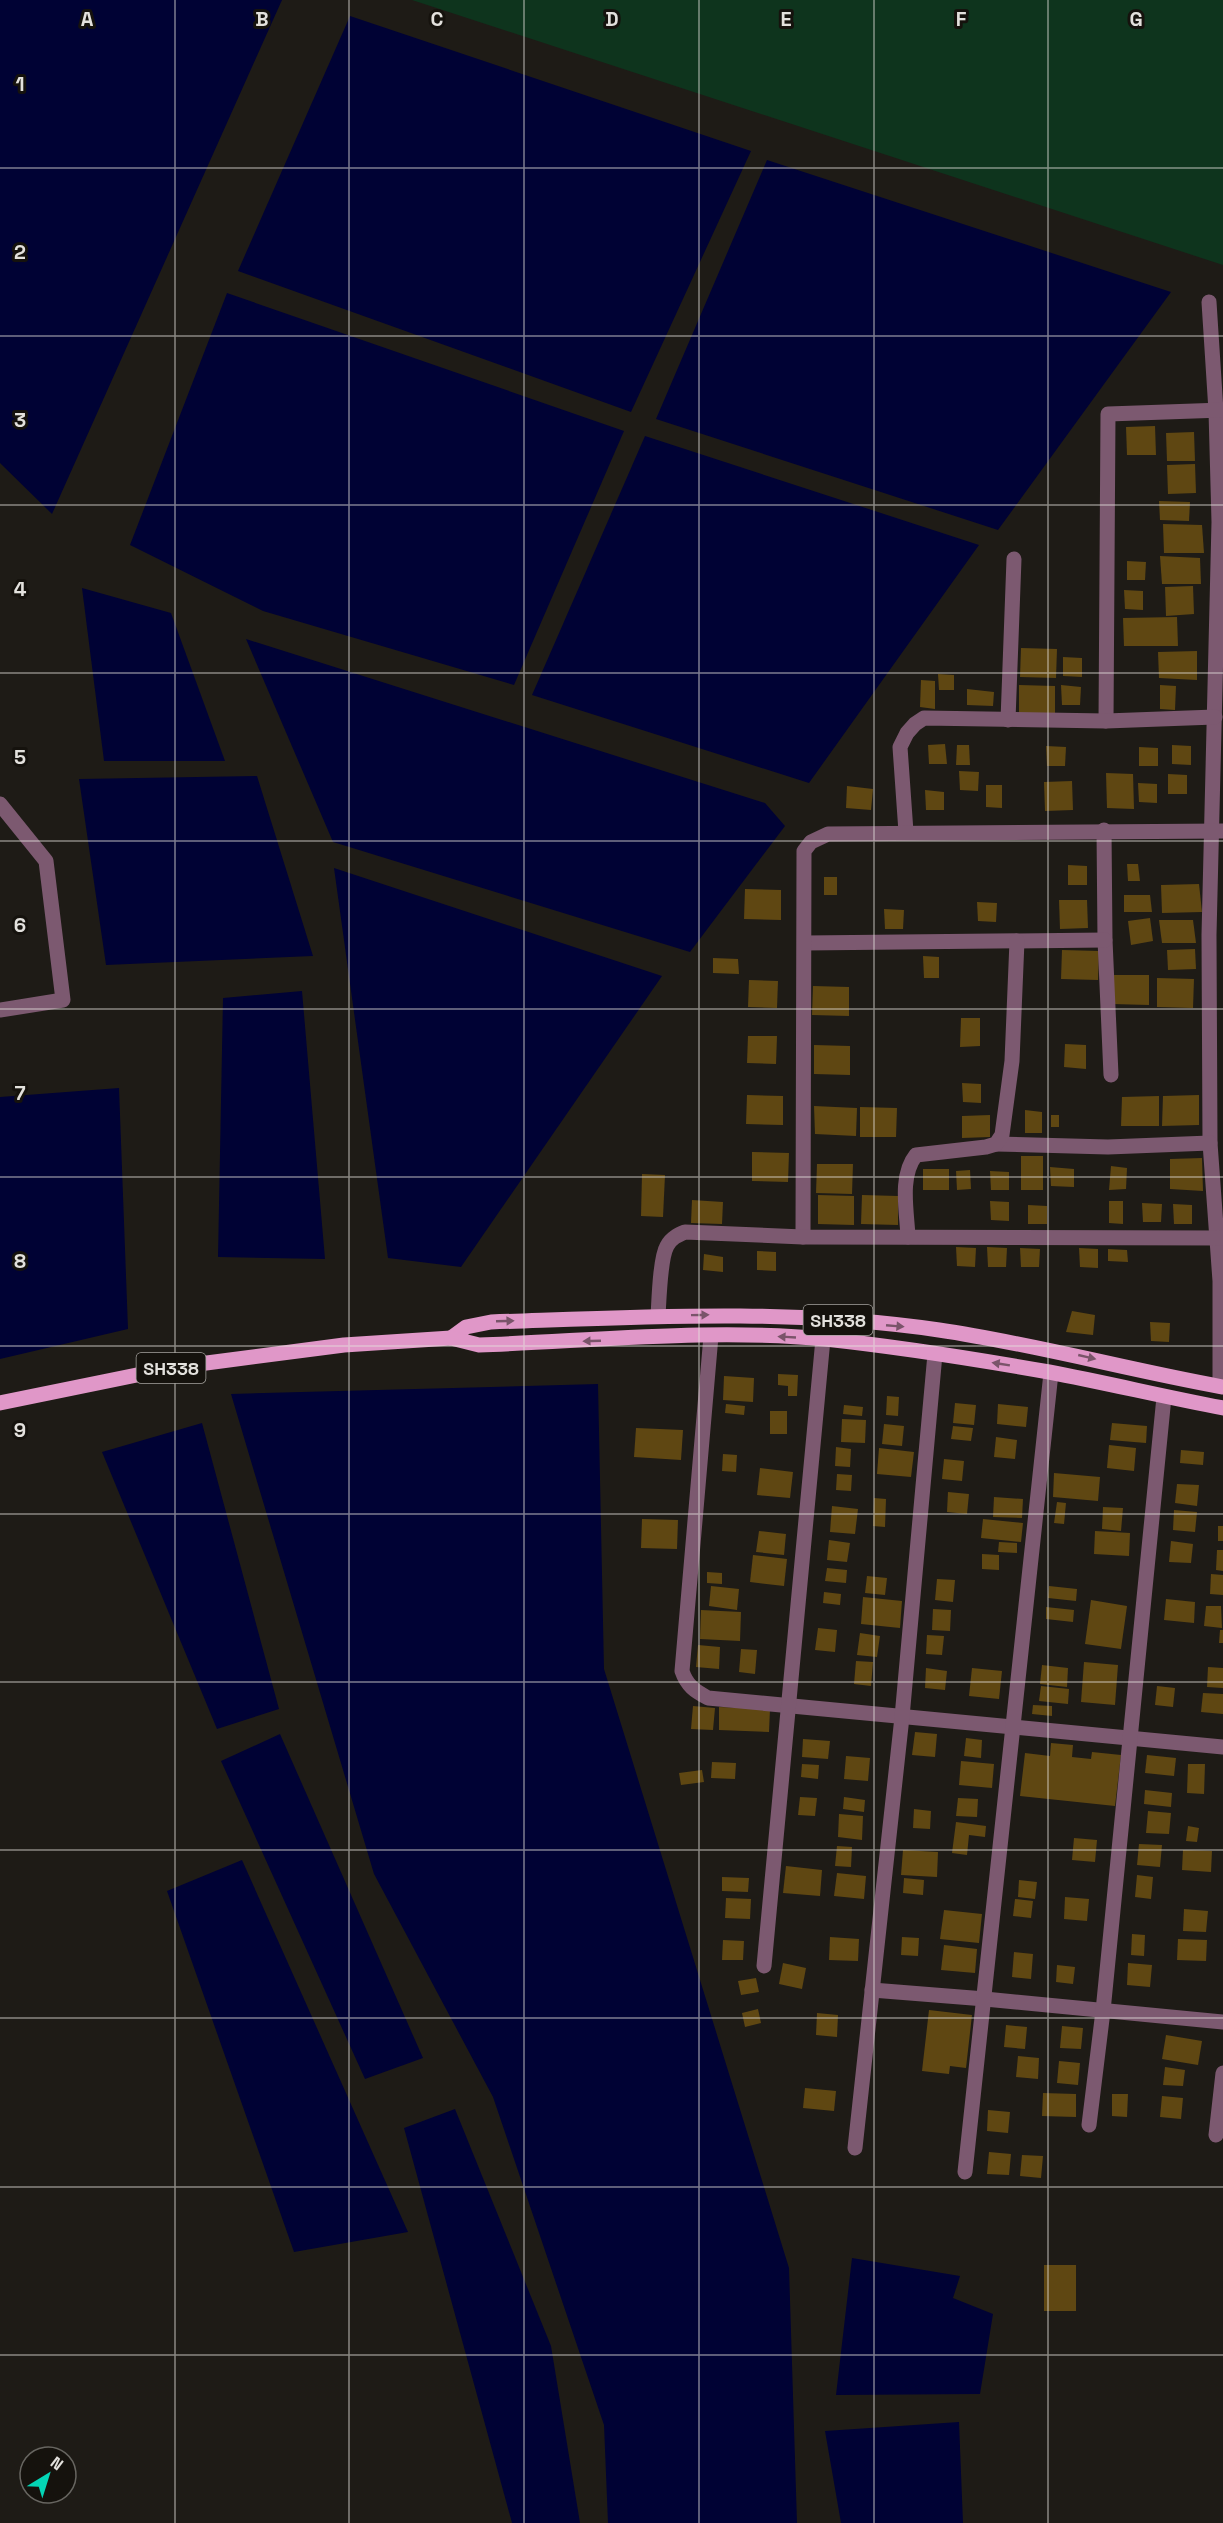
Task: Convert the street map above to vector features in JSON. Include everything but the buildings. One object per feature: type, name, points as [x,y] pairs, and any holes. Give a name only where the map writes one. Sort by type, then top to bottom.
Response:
[{"type":"main road","name":"SH338","points":[[451,1338],[466,1327],[491,1322],[658,1316],[785,1317],[937,1330],[1055,1350],[1222,1387]]},
{"type":"main road","name":"SH338","points":[[0,1403],[176,1367],[344,1345],[451,1338],[479,1345],[711,1336],[823,1339],[935,1354],[1051,1372],[1223,1408]]},
{"type":"street","points":[[1209,302],[1220,411],[1221,522],[1215,717],[1216,935],[1210,1143],[1220,1238],[1222,1387]]},
{"type":"street","points":[[1106,721],[1108,414],[1220,411]]},
{"type":"street","points":[[1008,720],[1014,559]]},
{"type":"street","points":[[906,832],[900,747],[907,733],[924,718],[1106,721],[1215,717]]},
{"type":"street","points":[[0,804],[46,861],[63,1000],[0,1010]]},
{"type":"street","points":[[802,1237],[804,850],[810,842],[828,834],[1104,830],[1217,831]]},
{"type":"street","points":[[1104,830],[1105,940],[1111,1075]]},
{"type":"street","points":[[805,943],[1105,940]]},
{"type":"street","points":[[996,1144],[1005,1124],[1012,1061],[1017,941]]},
{"type":"street","points":[[908,1237],[906,1175],[909,1163],[916,1155],[996,1144],[1108,1147],[1210,1143]]},
{"type":"street","points":[[658,1316],[658,1298],[666,1247],[678,1234],[685,1232],[802,1237],[1220,1238]]},
{"type":"street","points":[[711,1336],[682,1671],[686,1682],[693,1689],[708,1698],[1223,1747]]},
{"type":"street","points":[[764,1966],[823,1339]]},
{"type":"street","points":[[855,2148],[902,1717],[935,1354]]},
{"type":"street","points":[[965,2172],[1051,1372]]},
{"type":"street","points":[[1089,2125],[1103,2011],[1164,1397]]},
{"type":"street","points":[[872,1990],[1223,2022]]},
{"type":"street","points":[[1216,2134],[1223,2073]]},
{"type":"green space","points":[[412,0],[1223,0],[1223,265]]},
{"type":"shaded area","points":[[0,0],[282,0],[52,514],[0,463]]},
{"type":"shaded area","points":[[350,16],[751,151],[631,412],[238,271]]},
{"type":"shaded area","points":[[767,160],[1171,292],[998,530],[656,419]]},
{"type":"shaded area","points":[[227,293],[624,431],[514,685],[263,611],[130,545]]},
{"type":"shaded area","points":[[645,436],[979,545],[809,783],[532,695]]},
{"type":"shaded area","points":[[82,588],[171,613],[225,761],[104,761]]},
{"type":"shaded area","points":[[246,639],[765,803],[785,826],[690,952],[333,842]]},
{"type":"shaded area","points":[[257,776],[313,956],[106,965],[79,779]]},
{"type":"shaded area","points":[[334,868],[662,976],[461,1267],[388,1258]]},
{"type":"shaded area","points":[[302,991],[325,1259],[218,1257],[223,998]]},
{"type":"shaded area","points":[[119,1088],[128,1329],[0,1359],[0,1097]]},
{"type":"shaded area","points":[[598,1384],[604,1669],[789,2268],[797,2523],[608,2523],[604,2425],[493,2097],[374,1874],[231,1394]]},
{"type":"shaded area","points":[[202,1423],[279,1709],[217,1729],[102,1452]]},
{"type":"shaded area","points":[[280,1734],[423,2058],[365,2079],[221,1761]]},
{"type":"shaded area","points":[[242,1860],[408,2232],[294,2252],[167,1891]]},
{"type":"shaded area","points":[[455,2109],[551,2346],[580,2523],[512,2523],[404,2128]]},
{"type":"shaded area","points":[[852,2258],[960,2276],[953,2298],[993,2314],[980,2394],[836,2395]]},
{"type":"shaded area","points":[[959,2422],[963,2523],[841,2523],[825,2431]]}]
